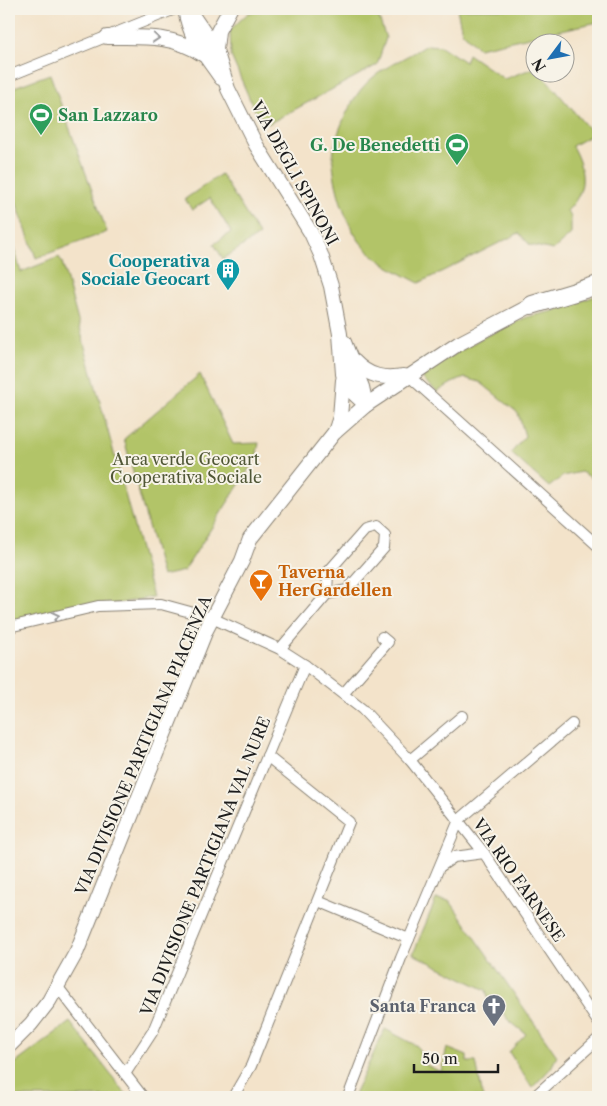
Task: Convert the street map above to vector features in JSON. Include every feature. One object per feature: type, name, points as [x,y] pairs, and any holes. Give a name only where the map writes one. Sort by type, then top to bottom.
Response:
[{"type":"highway","points":[[532,306],[598,284]]},
{"type":"street","points":[[9,76],[175,9]]},
{"type":"street","name":"VIA DEGLI SPINONI","points":[[187,9],[216,50],[228,89],[256,145],[311,233],[321,255],[331,286],[340,334],[343,374],[351,391],[357,399],[366,405]]},
{"type":"street","name":"VIA DEGLI SPINONI","points":[[187,9],[188,24],[202,54],[228,89]]},
{"type":"street","points":[[216,50],[218,31],[230,9]]},
{"type":"street","points":[[107,37],[154,37],[174,40],[202,54]]},
{"type":"street","name":"VIA DIVISIONE PARTIGIANA PIACENZA","points":[[9,1046],[31,1024],[57,986],[77,951],[212,618],[242,561],[250,539],[334,433],[366,405],[408,375],[458,344],[532,306]]},
{"type":"street","name":"VIA DEGLI SPINONI","points":[[340,334],[362,387],[366,405]]},
{"type":"street","points":[[351,357],[362,370],[376,376],[387,378],[408,375],[598,546]]},
{"type":"street","points":[[334,433],[340,417],[343,374]]},
{"type":"street","points":[[280,649],[327,594],[328,572],[365,530],[376,527],[385,535],[384,548],[347,590],[327,594]]},
{"type":"street","name":"VIA RIO FARNESE","points":[[9,626],[98,606],[161,604],[212,618],[280,649],[344,693],[410,760],[484,853],[598,1022]]},
{"type":"street","points":[[344,693],[388,642],[382,637]]},
{"type":"street","name":"VIA DIVISIONE PARTIGIANA VAL NURE","points":[[125,1074],[153,1031],[305,666]]},
{"type":"street","points":[[410,760],[462,716]]},
{"type":"street","points":[[348,1097],[409,939],[459,820],[572,724]]},
{"type":"street","points":[[233,1097],[251,1066],[349,822],[267,756]]},
{"type":"street","points":[[439,868],[454,857],[484,853]]},
{"type":"street","points":[[318,901],[409,939]]},
{"type":"street","points":[[57,986],[143,1097]]},
{"type":"street","points":[[534,1097],[598,1039]]},
{"type":"green space","points":[[269,9],[358,9],[379,18],[386,38],[377,65],[268,124],[254,109],[231,56],[230,30],[248,13]]},
{"type":"green space","points":[[457,9],[598,9],[598,22],[552,32],[524,32],[524,38],[479,48],[462,32]]},
{"type":"green space","name":"G. De Benedetti","points":[[426,45],[441,46],[465,62],[468,54],[504,79],[524,72],[524,82],[549,82],[593,134],[572,146],[580,163],[582,180],[578,195],[567,211],[571,217],[571,234],[553,250],[530,245],[519,233],[419,283],[395,270],[366,249],[350,225],[342,205],[336,184],[333,155],[342,123],[352,103],[369,80],[384,69]]},
{"type":"green space","name":"San Lazzaro","points":[[50,74],[107,232],[36,258],[9,182],[9,89]]},
{"type":"green space","points":[[221,174],[259,235],[223,259],[214,244],[231,232],[210,198],[192,210],[185,199]]},
{"type":"green space","points":[[9,231],[21,272],[59,257],[62,262],[153,597],[9,624]]},
{"type":"green space","points":[[598,295],[598,481],[581,472],[563,476],[549,487],[511,453],[525,436],[518,413],[480,382],[465,378],[437,392],[423,379],[423,373],[480,339],[527,317],[554,311]]},
{"type":"green space","name":"Area verde Geocart Cooperativa Sociale","points":[[200,374],[233,444],[259,443],[256,458],[184,571],[162,576],[124,439]]},
{"type":"green space","points":[[436,899],[450,901],[557,1056],[551,1068],[532,1088],[509,1052],[526,1034],[489,1001],[486,990],[413,954]]},
{"type":"green space","points":[[70,1022],[128,1097],[9,1097],[9,1068]]},
{"type":"green space","points":[[385,1029],[417,1046],[426,1065],[441,1072],[447,1048],[467,1056],[467,1062],[476,1062],[483,1097],[353,1097]]},
{"type":"place","name":"San Lazzaro","points":[[41,136]]},
{"type":"place","name":"G. De Benedetti","points":[[457,166]]},
{"type":"place","name":"Cooperativa Sociale Geocart","points":[[228,291]]},
{"type":"place","name":"Taverna HerGardellen","points":[[261,602]]},
{"type":"place","name":"Santa Franca","points":[[494,1027]]}]
